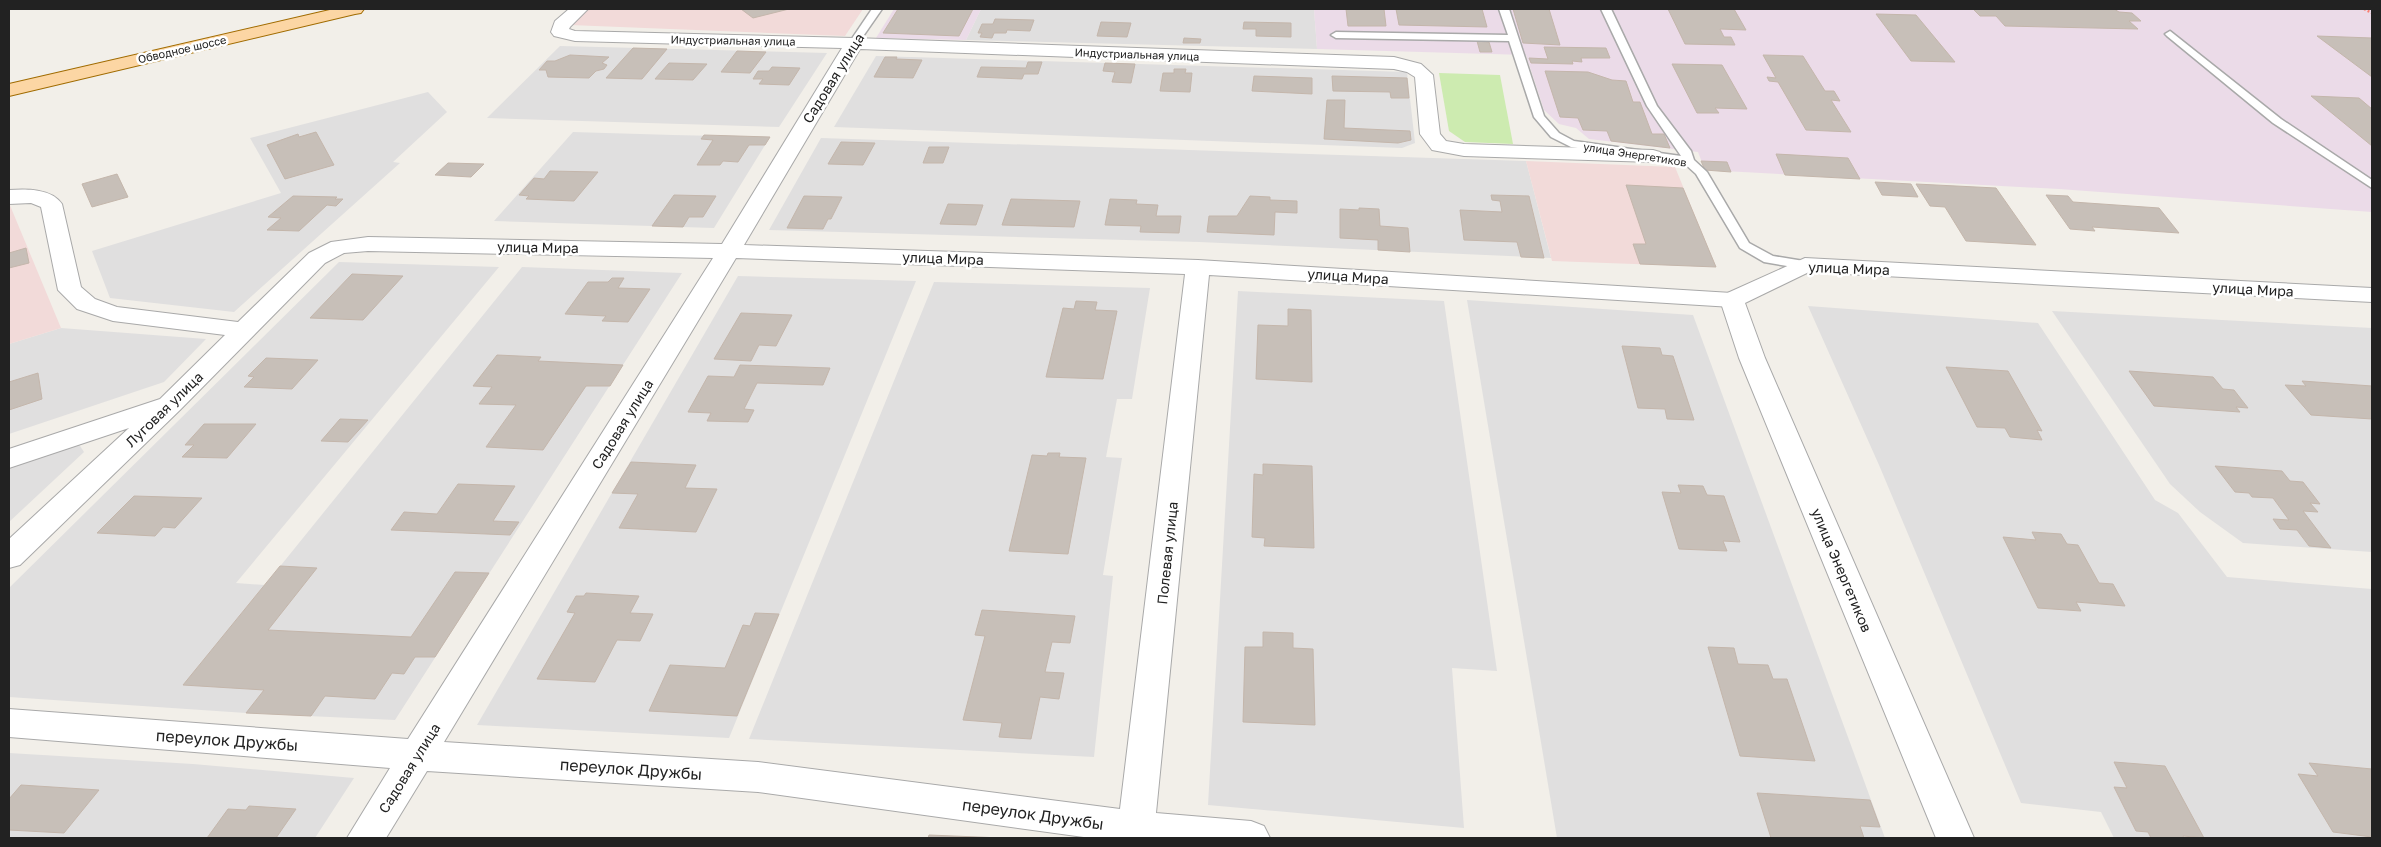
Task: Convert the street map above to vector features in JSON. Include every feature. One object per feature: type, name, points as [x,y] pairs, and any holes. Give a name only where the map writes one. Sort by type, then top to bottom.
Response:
[{"type":"main road","name":"Обводное шоссе","points":[[216,24],[282,9]]},
{"type":"main road","name":"Обводное шоссе","points":[[9,90],[355,9]]},
{"type":"street","name":"Индустриальная улица","points":[[579,9],[561,25],[560,32],[575,36],[854,43],[1394,63],[1414,68],[1424,76],[1430,134],[1439,146],[1464,150],[1653,156]]},
{"type":"street","name":"Садовая улица","points":[[366,838],[729,251],[854,43]]},
{"type":"street","points":[[16,196],[42,198],[51,204],[70,290],[86,304],[113,314],[244,330]]},
{"type":"street","name":"улица Мира","points":[[317,258],[339,247],[368,244],[729,251],[1198,267],[1732,300],[1805,265],[2372,295]]},
{"type":"street","name":"Луговая улица","points":[[9,557],[170,404],[317,258]]},
{"type":"street","name":"Полевая улица","points":[[1136,833],[1198,267]]},
{"type":"street","name":"улица Энергетиков","points":[[1732,300],[1752,358],[1955,838]]},
{"type":"street","points":[[9,459],[170,404]]},
{"type":"street","name":"переулок Дружбы","points":[[9,723],[417,755],[758,777],[1136,833],[1251,838]]},
{"type":"lane","name":"Садовая улица","points":[[854,43],[877,9]]},
{"type":"lane","name":"улица Энергетиков","points":[[1504,9],[1539,116],[1555,135],[1571,144],[1689,161],[1701,172],[1744,246],[1769,258],[1805,265]]},
{"type":"lane","points":[[1606,9],[1652,106],[1685,151],[1689,161]]},
{"type":"lane","points":[[2170,34],[2277,122],[2372,185]]},
{"type":"lane","points":[[1336,35],[1513,38]]},
{"type":"path","points":[[2364,9],[2372,13]]},
{"type":"shaded area","points":[[589,9],[863,9],[845,36],[570,25]]},
{"type":"shaded area","points":[[894,9],[981,9],[966,40],[876,38]]},
{"type":"shaded area","points":[[981,9],[1314,9],[1317,49],[966,40]]},
{"type":"shaded area","points":[[1314,9],[2372,9],[2372,212],[2059,189],[1705,170],[1698,152],[1589,139],[1576,128],[1559,124],[1544,110],[1526,55],[1317,49]]},
{"type":"shaded area","points":[[560,46],[827,53],[779,127],[487,118]]},
{"type":"shaded area","points":[[876,56],[1407,72],[1415,143],[1402,148],[834,127]]},
{"type":"shaded area","points":[[428,92],[447,112],[393,162],[400,163],[234,312],[110,298],[92,251],[281,193],[250,138]]},
{"type":"shaded area","points":[[573,132],[770,137],[714,228],[494,221]]},
{"type":"shaded area","points":[[821,138],[1526,161],[1551,258],[1199,242],[769,230]]},
{"type":"shaded area","points":[[1526,161],[1675,167],[1716,267],[1552,261]]},
{"type":"shaded area","points":[[9,203],[61,328],[9,344]]},
{"type":"shaded area","points":[[339,262],[499,267],[236,583],[265,585],[522,267],[682,273],[395,720],[246,713],[9,697],[9,588]]},
{"type":"shaded area","points":[[738,276],[916,281],[729,738],[477,725]]},
{"type":"shaded area","points":[[934,282],[1150,288],[1132,399],[1117,399],[1106,457],[1122,458],[1103,575],[1113,576],[1094,757],[749,739]]},
{"type":"shaded area","points":[[1238,291],[1444,301],[1497,671],[1452,668],[1464,828],[1208,805]]},
{"type":"shaded area","points":[[1467,300],[1693,315],[1885,838],[1557,838]]},
{"type":"shaded area","points":[[1808,306],[2038,323],[2155,500],[2178,513],[2227,577],[2372,589],[2372,838],[2114,838],[2101,812],[2021,803],[1879,465]]},
{"type":"shaded area","points":[[2052,311],[2372,328],[2372,552],[2243,543],[2200,512],[2170,484]]},
{"type":"shaded area","points":[[61,328],[206,339],[164,382],[9,434],[9,344]]},
{"type":"shaded area","points":[[78,443],[84,452],[9,522],[9,467]]},
{"type":"shaded area","points":[[9,753],[193,764],[354,778],[315,838],[9,838]]},
{"type":"green space","points":[[1439,73],[1500,75],[1513,144],[1465,142],[1449,131]]},
{"type":"building","points":[[741,9],[789,9],[753,18]]},
{"type":"building","points":[[898,9],[973,9],[959,36],[883,33]]},
{"type":"building","points":[[1346,9],[1384,9],[1386,26],[1348,26]]},
{"type":"building","points":[[1396,9],[1482,9],[1487,27],[1399,25]]},
{"type":"building","points":[[1513,9],[1549,9],[1560,45],[1523,43]]},
{"type":"building","points":[[1668,9],[1734,9],[1746,30],[1720,29],[1724,37],[1731,37],[1735,45],[1685,44]]},
{"type":"building","points":[[1973,9],[2114,9],[2119,12],[2132,13],[2141,21],[2129,21],[2138,29],[2005,26],[1996,16],[1980,16]]},
{"type":"building","points":[[1876,14],[1916,15],[1955,62],[1911,61]]},
{"type":"building","points":[[995,19],[1034,20],[1030,31],[1007,30],[1006,33],[994,33],[992,38],[980,37],[982,33],[978,33],[982,24],[993,24]]},
{"type":"building","points":[[1101,22],[1131,23],[1127,37],[1097,36]]},
{"type":"building","points":[[1244,22],[1291,23],[1291,37],[1256,36],[1256,29],[1243,29]]},
{"type":"building","points":[[2317,36],[2372,38],[2372,77]]},
{"type":"building","points":[[1184,38],[1201,39],[1200,43],[1183,43]]},
{"type":"building","points":[[1477,41],[1489,42],[1492,52],[1480,52]]},
{"type":"building","points":[[1544,47],[1606,48],[1610,58],[1581,58],[1582,62],[1572,61],[1573,64],[1531,63],[1529,58],[1548,59]]},
{"type":"building","points":[[633,48],[667,49],[642,79],[606,78]]},
{"type":"building","points":[[737,51],[766,52],[750,73],[721,72]]},
{"type":"building","points":[[570,55],[609,57],[602,63],[607,65],[604,69],[596,71],[589,78],[548,77],[546,70],[539,70],[547,61],[555,61]]},
{"type":"building","points":[[1763,55],[1803,56],[1825,91],[1834,91],[1840,101],[1831,100],[1851,132],[1806,130],[1778,82],[1769,81],[1767,77],[1776,78]]},
{"type":"building","points":[[885,57],[922,60],[913,78],[874,77]]},
{"type":"building","points":[[1028,62],[1042,62],[1038,74],[1024,74],[1022,79],[977,77],[981,67],[1026,68]]},
{"type":"building","points":[[669,63],[707,64],[693,80],[655,79]]},
{"type":"building","points":[[1105,63],[1135,64],[1131,83],[1112,82],[1115,72],[1103,71]]},
{"type":"building","points":[[1672,64],[1722,65],[1747,109],[1715,108],[1719,113],[1697,113]]},
{"type":"building","points":[[772,67],[800,68],[789,85],[759,84],[763,79],[753,79],[758,71],[769,71]]},
{"type":"building","points":[[1174,69],[1186,69],[1185,73],[1192,73],[1190,92],[1160,91],[1163,73],[1174,73]]},
{"type":"building","points":[[1545,71],[1588,72],[1612,80],[1626,81],[1633,102],[1640,102],[1652,134],[1664,134],[1670,148],[1611,141],[1607,131],[1583,130],[1578,118],[1560,117]]},
{"type":"building","points":[[1254,76],[1312,78],[1312,94],[1252,91]]},
{"type":"building","points":[[1332,76],[1407,78],[1409,98],[1391,98],[1390,92],[1333,91]]},
{"type":"building","points":[[2311,96],[2359,98],[2372,109],[2372,146]]},
{"type":"building","points":[[1327,100],[1345,100],[1344,128],[1410,131],[1411,140],[1398,143],[1324,139]]},
{"type":"building","points":[[316,132],[334,165],[285,179],[267,145],[298,134],[299,137]]},
{"type":"building","points":[[704,135],[770,137],[765,145],[749,145],[738,162],[723,161],[720,165],[697,165],[713,140],[701,139]]},
{"type":"building","points":[[841,142],[875,143],[863,165],[828,164]]},
{"type":"building","points":[[929,147],[949,147],[943,163],[923,163]]},
{"type":"building","points":[[1776,154],[1848,158],[1860,179],[1785,175]]},
{"type":"building","points":[[1701,161],[1727,162],[1731,172],[1705,170]]},
{"type":"building","points":[[448,163],[484,164],[471,177],[435,175]]},
{"type":"building","points":[[550,171],[598,172],[574,201],[526,199],[529,196],[519,195],[534,178],[544,179]]},
{"type":"building","points":[[117,174],[128,197],[92,207],[82,184]]},
{"type":"building","points":[[1875,182],[1911,184],[1918,197],[1882,195]]},
{"type":"building","points":[[1916,184],[1996,188],[2036,245],[1966,241],[1945,207],[1930,206]]},
{"type":"building","points":[[1626,185],[1683,188],[1716,267],[1640,264],[1633,244],[1646,244]]},
{"type":"building","points":[[674,195],[716,196],[703,217],[689,217],[683,227],[652,226]]},
{"type":"building","points":[[1491,195],[1529,196],[1544,258],[1521,257],[1517,242],[1464,240],[1460,210],[1502,212],[1500,201],[1492,200]]},
{"type":"building","points":[[2046,195],[2068,196],[2073,202],[2159,208],[2179,233],[2092,227],[2095,231],[2070,229]]},
{"type":"building","points":[[293,196],[337,197],[335,199],[343,199],[336,206],[327,205],[299,231],[267,230],[281,218],[268,217]]},
{"type":"building","points":[[804,196],[842,197],[831,219],[828,219],[823,229],[787,228]]},
{"type":"building","points":[[1250,196],[1270,197],[1270,200],[1297,201],[1297,213],[1275,212],[1274,235],[1207,232],[1209,216],[1237,216]]},
{"type":"building","points":[[1011,199],[1080,201],[1074,227],[1002,225]]},
{"type":"building","points":[[1110,199],[1137,200],[1136,204],[1158,205],[1156,216],[1181,216],[1179,233],[1140,232],[1141,226],[1105,225]]},
{"type":"building","points":[[948,204],[983,205],[976,225],[940,224]]},
{"type":"building","points":[[1359,208],[1379,209],[1380,226],[1408,228],[1410,252],[1378,250],[1378,240],[1340,238],[1340,209],[1359,210]]},
{"type":"building","points":[[26,248],[29,263],[9,268],[9,253]]},
{"type":"building","points":[[352,274],[403,276],[363,320],[310,318]]},
{"type":"building","points":[[612,278],[624,278],[618,288],[650,289],[628,322],[602,321],[606,316],[565,314],[588,282],[608,282]]},
{"type":"building","points":[[1076,301],[1097,302],[1095,310],[1117,311],[1103,379],[1046,377],[1063,308],[1074,309]]},
{"type":"building","points":[[1288,309],[1311,310],[1312,382],[1256,379],[1258,325],[1288,326]]},
{"type":"building","points":[[741,313],[792,315],[776,346],[759,345],[751,361],[714,359]]},
{"type":"building","points":[[1622,346],[1660,348],[1662,355],[1673,356],[1694,420],[1667,419],[1665,409],[1638,408]]},
{"type":"building","points":[[497,355],[541,357],[538,361],[623,365],[610,386],[586,386],[543,450],[486,447],[516,405],[479,404],[492,387],[473,386]]},
{"type":"building","points":[[266,358],[318,360],[292,389],[244,387],[254,377],[248,376]]},
{"type":"building","points":[[740,365],[830,368],[823,385],[757,383],[744,409],[754,410],[748,422],[707,421],[711,413],[688,412],[708,376],[734,377]]},
{"type":"building","points":[[1946,367],[2008,371],[2042,431],[2037,430],[2042,440],[2010,437],[2005,428],[1977,427]]},
{"type":"building","points":[[2129,371],[2213,377],[2223,389],[2234,390],[2248,408],[2236,407],[2240,412],[2154,406]]},
{"type":"building","points":[[38,373],[42,399],[9,410],[9,382]]},
{"type":"building","points":[[2302,381],[2372,386],[2372,419],[2311,415],[2285,385],[2306,386]]},
{"type":"building","points":[[340,419],[368,420],[348,442],[321,441]]},
{"type":"building","points":[[204,424],[256,424],[227,458],[182,457],[194,445],[185,445]]},
{"type":"building","points":[[1048,453],[1060,453],[1059,457],[1086,458],[1068,554],[1009,551],[1032,455],[1047,456]]},
{"type":"building","points":[[631,462],[696,465],[685,488],[717,489],[696,532],[619,528],[638,494],[612,493]]},
{"type":"building","points":[[1263,464],[1312,466],[1314,548],[1264,546],[1265,538],[1252,537],[1254,474],[1263,475]]},
{"type":"building","points":[[2215,466],[2282,471],[2290,481],[2303,482],[2320,504],[2310,503],[2318,512],[2303,511],[2331,548],[2309,546],[2297,530],[2280,529],[2273,519],[2289,520],[2273,498],[2252,497],[2249,493],[2235,492]]},
{"type":"building","points":[[458,484],[515,486],[493,521],[519,522],[510,535],[391,530],[404,512],[437,514]]},
{"type":"building","points":[[1678,485],[1703,486],[1707,495],[1724,496],[1740,542],[1723,541],[1727,551],[1679,549],[1662,492],[1681,493]]},
{"type":"building","points":[[134,496],[202,498],[175,528],[163,527],[155,536],[97,533]]},
{"type":"building","points":[[2032,532],[2061,534],[2067,544],[2078,545],[2099,583],[2113,584],[2125,606],[2076,602],[2081,611],[2038,608],[2003,537],[2036,540]]},
{"type":"building","points":[[280,566],[317,568],[268,630],[411,637],[455,572],[489,573],[435,657],[415,657],[404,674],[392,673],[375,699],[325,696],[311,716],[246,713],[264,690],[183,685]]},
{"type":"building","points":[[586,593],[639,596],[630,613],[653,614],[640,641],[617,640],[595,682],[537,679],[575,613],[567,612],[576,596],[584,596]]},
{"type":"building","points":[[982,610],[1075,616],[1070,643],[1052,642],[1045,672],[1064,673],[1059,699],[1040,697],[1031,739],[999,737],[1002,723],[963,720],[985,636],[975,635]]},
{"type":"building","points":[[755,613],[779,614],[737,716],[649,711],[670,665],[725,668],[743,625],[750,626]]},
{"type":"building","points":[[1263,632],[1293,633],[1293,648],[1313,649],[1315,725],[1243,722],[1245,647],[1263,647]]},
{"type":"building","points":[[1708,647],[1734,648],[1738,664],[1768,665],[1773,679],[1787,679],[1815,761],[1740,756]]},
{"type":"building","points":[[2114,762],[2165,766],[2204,838],[2183,836],[2184,838],[2151,838],[2148,832],[2136,831],[2114,787],[2127,788]]},
{"type":"building","points":[[2309,763],[2372,769],[2372,837],[2333,832],[2298,774],[2318,776]]},
{"type":"building","points":[[21,785],[99,790],[64,833],[9,830],[9,799]]},
{"type":"building","points":[[1757,793],[1870,800],[1880,827],[1860,826],[1864,838],[1771,838]]},
{"type":"building","points":[[249,806],[296,809],[276,838],[207,838],[228,809],[246,810]]},
{"type":"building","points":[[929,835],[1002,838],[928,838]]}]
